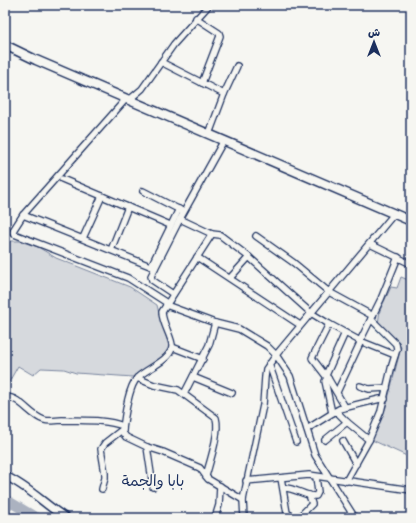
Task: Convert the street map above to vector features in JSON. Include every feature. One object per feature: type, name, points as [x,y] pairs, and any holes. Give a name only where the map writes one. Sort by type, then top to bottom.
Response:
[{"type":"main road","points":[[5,45],[128,100],[411,221]]},
{"type":"street","points":[[209,5],[174,44],[142,89],[128,100],[23,215],[14,229],[14,234],[128,278],[167,304],[215,323],[239,329],[276,354],[290,376],[316,455],[355,518]]},
{"type":"street","points":[[196,18],[220,35],[202,83]]},
{"type":"street","points":[[161,62],[224,94]]},
{"type":"street","points":[[209,134],[224,94],[237,66]]},
{"type":"street","points":[[173,294],[152,280],[151,276],[153,267],[170,225],[182,211],[224,140]]},
{"type":"street","points":[[62,179],[170,225]]},
{"type":"street","points":[[143,190],[182,211]]},
{"type":"street","points":[[83,238],[102,196]]},
{"type":"street","points":[[111,250],[128,207]]},
{"type":"street","points":[[153,267],[180,218],[182,211]]},
{"type":"street","points":[[244,518],[243,500],[246,481],[263,404],[265,376],[269,364],[394,214]]},
{"type":"street","points":[[23,215],[153,267]]},
{"type":"street","points":[[180,218],[212,234],[220,235],[249,257],[311,313],[345,333],[395,355]]},
{"type":"street","points":[[212,234],[162,312],[172,347],[163,360],[137,378],[128,400],[123,428],[124,435],[147,447],[163,452],[200,468],[206,476],[243,500]]},
{"type":"street","points":[[256,236],[294,263],[329,292],[372,317],[396,344],[397,349],[382,411],[369,440],[346,481]]},
{"type":"street","points":[[370,244],[411,264]]},
{"type":"street","points":[[197,257],[300,325]]},
{"type":"street","points":[[230,278],[249,257]]},
{"type":"street","points":[[336,392],[382,299],[398,258]]},
{"type":"street","points":[[184,394],[210,345],[215,323]]},
{"type":"street","points":[[329,324],[312,358],[327,376],[345,407]]},
{"type":"street","points":[[345,333],[325,382],[334,412],[369,440]]},
{"type":"street","points":[[172,347],[203,359]]},
{"type":"street","points":[[269,364],[296,442]]},
{"type":"street","points":[[193,376],[232,393]]},
{"type":"street","points":[[137,378],[154,385],[174,389],[184,394],[215,417],[217,421],[214,442],[206,476]]},
{"type":"street","points":[[360,386],[369,389],[387,388]]},
{"type":"street","points":[[5,397],[12,397],[43,420],[110,422],[123,428]]},
{"type":"street","points":[[307,429],[345,407],[385,399]]},
{"type":"street","points":[[324,440],[347,422]]},
{"type":"street","points":[[102,489],[105,473],[101,449],[105,443],[123,428]]},
{"type":"street","points":[[343,441],[356,464]]},
{"type":"street","points":[[147,447],[153,487]]},
{"type":"street","points":[[246,481],[303,475],[411,490]]},
{"type":"street","points":[[5,476],[24,486],[48,506],[66,518]]},
{"type":"street","points":[[283,488],[291,488],[315,496],[317,494],[316,476]]},
{"type":"street","points":[[282,478],[287,513],[296,518],[312,504],[309,495]]},
{"type":"street","points":[[215,518],[219,505],[220,486]]},
{"type":"shaded area","points":[[5,241],[20,241],[38,247],[56,258],[130,287],[157,305],[161,322],[170,347],[159,361],[133,377],[76,373],[64,369],[41,368],[33,375],[18,366],[5,389]]},
{"type":"shaded area","points":[[401,277],[411,281],[411,458],[372,440],[386,407],[401,347],[378,324],[380,310],[391,287],[397,288]]},
{"type":"waterway","points":[[5,499],[37,518]]},
{"type":"district","name":"بابا والجمة","points":[[153,482]]}]
